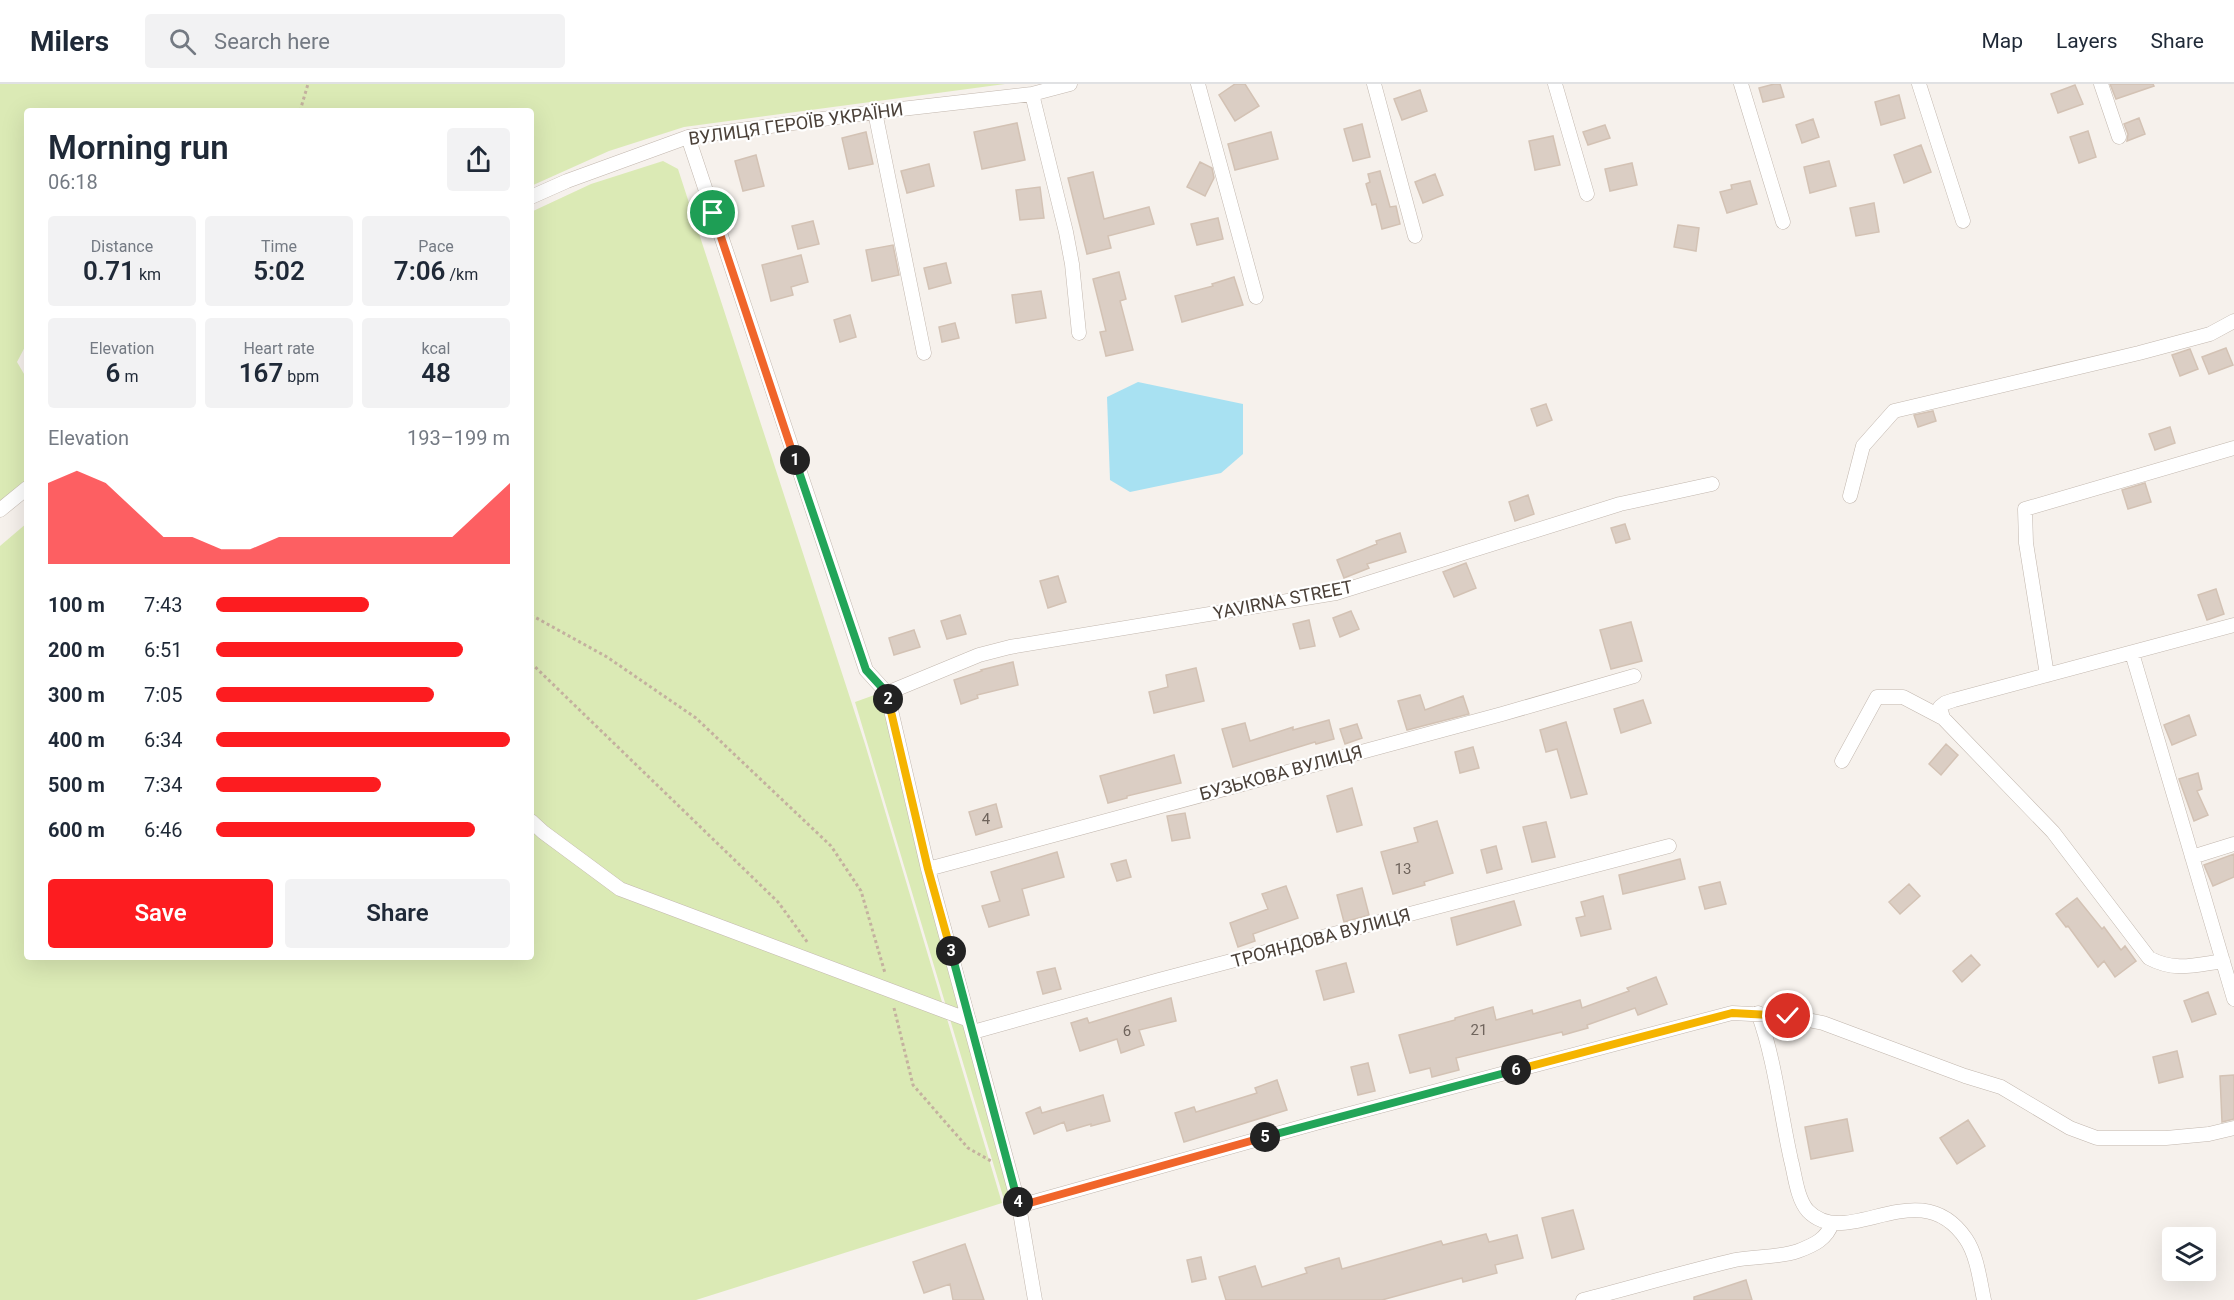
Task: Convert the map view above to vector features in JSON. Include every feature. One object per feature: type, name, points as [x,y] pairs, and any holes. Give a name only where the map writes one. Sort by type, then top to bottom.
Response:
[{"type":"street","name":"ВУЛИЦЯ ГЕРОЇВ УКРАЇНИ","points":[[534,196],[567,181],[688,137],[1032,94],[1070,84]]},
{"type":"street","points":[[1198,84],[1256,297]]},
{"type":"street","points":[[1374,84],[1415,236]]},
{"type":"street","points":[[1555,84],[1587,194]]},
{"type":"street","points":[[1741,84],[1783,222]]},
{"type":"street","points":[[1919,84],[1963,221]]},
{"type":"street","points":[[2101,84],[2119,137]]},
{"type":"street","points":[[1032,94],[1066,232],[1072,264],[1078,333]]},
{"type":"street","points":[[874,112],[924,353]]},
{"type":"street","points":[[688,137],[866,670],[887,693],[928,869],[1019,1206],[1035,1300]]},
{"type":"street","points":[[1850,496],[1863,446],[1894,411],[2139,353],[2210,334],[2234,321]]},
{"type":"street","points":[[2047,675],[2026,543],[2025,509],[2234,448]]},
{"type":"street","name":"YAVIRNA STREET","points":[[887,693],[979,655],[1010,647],[1336,593],[1620,504],[1712,484]]},
{"type":"street","points":[[0,510],[24,490]]},
{"type":"street","points":[[1943,718],[1940,708],[1945,703],[2234,625]]},
{"type":"street","points":[[2132,653],[2234,999]]},
{"type":"street","name":"БУЗЬКОВА ВУЛИЦЯ","points":[[928,869],[1502,714],[1634,676]]},
{"type":"street","points":[[1842,761],[1877,697],[1903,697],[1943,718],[2053,832],[2149,958],[2160,964],[2176,968],[2223,961]]},
{"type":"street","points":[[534,824],[620,889],[889,990],[971,1026]]},
{"type":"street","points":[[2192,857],[2234,844]]},
{"type":"street","name":"ТРОЯНДОВА ВУЛИЦЯ","points":[[971,1026],[1160,980],[1669,846]]},
{"type":"street","points":[[1019,1206],[1323,1121],[1732,1013],[1788,1016],[1823,1023],[1965,1076],[2001,1087],[2070,1128],[2097,1138],[2166,1138],[2209,1134],[2234,1128]]},
{"type":"street","points":[[1758,1013],[1767,1038],[1798,1189],[1806,1209],[1817,1220],[1832,1223],[1848,1223],[1891,1212],[1910,1210],[1928,1210],[1945,1217],[1966,1239],[1974,1256],[1984,1300]]},
{"type":"street","points":[[1583,1300],[1732,1261],[1797,1251],[1822,1240],[1829,1232],[1832,1223]]},
{"type":"path","points":[[301,108],[308,84]]},
{"type":"path","points":[[534,617],[607,657],[696,718],[831,846],[861,891],[913,1085],[968,1148],[1010,1172]]},
{"type":"path","points":[[534,666],[778,902],[823,965]]},
{"type":"green space","points":[[0,84],[1005,84],[684,127],[609,151],[534,185],[534,108],[24,108],[24,349],[17,362],[24,374],[24,483],[0,505]]},
{"type":"green space","points":[[663,161],[678,169],[865,744],[1002,1203],[696,1300],[0,1300],[0,546],[24,526],[24,960],[534,960],[534,211],[591,184]]},
{"type":"green space","points":[[880,693],[1016,1199],[1005,1203],[855,702]]},
{"type":"water","points":[[1138,382],[1243,404],[1243,454],[1221,473],[1130,492],[1110,480],[1107,397]]},
{"type":"building","points":[[1235,84],[1245,84],[1259,106],[1235,121],[1219,95]]},
{"type":"building","points":[[1780,84],[1784,97],[1763,102],[1759,88]]},
{"type":"building","points":[[2110,84],[2153,84],[2154,86],[2116,99]]},
{"type":"building","points":[[2075,85],[2083,104],[2058,113],[2051,94]]},
{"type":"building","points":[[1420,90],[1427,111],[1402,120],[1394,99]]},
{"type":"building","points":[[1899,95],[1905,118],[1881,125],[1875,102]]},
{"type":"building","points":[[2139,118],[2145,134],[2127,141],[2128,134],[2124,124]]},
{"type":"building","points":[[1813,119],[1819,137],[1802,143],[1796,125]]},
{"type":"building","points":[[1017,123],[1025,160],[982,169],[974,132]]},
{"type":"building","points":[[1362,124],[1370,157],[1353,161],[1344,129]]},
{"type":"building","points":[[1605,125],[1610,138],[1588,145],[1583,132]]},
{"type":"building","points":[[2088,131],[2096,157],[2079,163],[2070,137]]},
{"type":"building","points":[[866,132],[873,164],[849,169],[842,138]]},
{"type":"building","points":[[1271,132],[1278,159],[1235,170],[1228,144]]},
{"type":"building","points":[[1553,136],[1560,165],[1535,170],[1529,141]]},
{"type":"building","points":[[1921,145],[1931,172],[1904,183],[1894,155]]},
{"type":"building","points":[[756,155],[764,186],[743,191],[735,161]]},
{"type":"building","points":[[1829,161],[1836,186],[1810,193],[1804,167]]},
{"type":"building","points":[[1200,162],[1212,168],[1214,178],[1205,196],[1187,187]]},
{"type":"building","points":[[1632,163],[1637,185],[1610,191],[1605,169]]},
{"type":"building","points":[[929,164],[934,186],[907,193],[901,171]]},
{"type":"building","points":[[1380,171],[1390,207],[1396,206],[1400,224],[1382,229],[1376,204],[1372,205],[1366,184],[1370,182],[1368,174]]},
{"type":"building","points":[[1093,172],[1104,219],[1149,207],[1154,224],[1108,236],[1111,248],[1087,254],[1068,178]]},
{"type":"building","points":[[1435,174],[1443,195],[1423,203],[1415,182]]},
{"type":"building","points":[[1750,181],[1757,204],[1727,213],[1720,192],[1732,189],[1731,185]]},
{"type":"building","points":[[1040,187],[1044,218],[1020,220],[1016,190]]},
{"type":"building","points":[[1874,203],[1879,232],[1856,236],[1850,208]]},
{"type":"building","points":[[1218,218],[1223,239],[1197,245],[1191,224]]},
{"type":"building","points":[[813,221],[819,244],[798,249],[792,226]]},
{"type":"building","points":[[1678,225],[1699,228],[1696,251],[1674,247]]},
{"type":"building","points":[[893,245],[899,275],[872,281],[866,250]]},
{"type":"building","points":[[801,255],[808,282],[791,287],[793,295],[771,301],[762,265]]},
{"type":"building","points":[[946,263],[951,283],[929,289],[924,268]]},
{"type":"building","points":[[1119,272],[1126,299],[1120,301],[1133,350],[1106,356],[1100,332],[1106,331],[1093,279]]},
{"type":"building","points":[[1234,277],[1243,305],[1182,322],[1175,296],[1213,286],[1212,284]]},
{"type":"building","points":[[1041,291],[1046,318],[1016,323],[1012,295]]},
{"type":"building","points":[[850,315],[856,337],[840,342],[834,320]]},
{"type":"building","points":[[955,323],[959,338],[942,342],[939,327]]},
{"type":"building","points":[[2226,348],[2233,365],[2209,374],[2202,357]]},
{"type":"building","points":[[2190,349],[2198,369],[2180,376],[2172,355]]},
{"type":"building","points":[[1546,404],[1552,420],[1537,426],[1531,409]]},
{"type":"building","points":[[1933,411],[1936,421],[1918,427],[1914,415]]},
{"type":"building","points":[[2170,427],[2175,443],[2155,450],[2149,434]]},
{"type":"building","points":[[2145,483],[2151,502],[2128,509],[2122,490]]},
{"type":"building","points":[[1528,495],[1534,514],[1515,521],[1509,502]]},
{"type":"building","points":[[1625,524],[1630,539],[1616,543],[1611,528]]},
{"type":"building","points":[[1400,533],[1406,552],[1367,564],[1369,568],[1344,578],[1337,560],[1377,544],[1376,541]]},
{"type":"building","points":[[1466,563],[1476,588],[1454,597],[1443,572]]},
{"type":"building","points":[[1058,576],[1066,602],[1048,608],[1040,581]]},
{"type":"building","points":[[2216,589],[2224,614],[2207,620],[2198,595]]},
{"type":"building","points":[[1351,611],[1359,629],[1340,637],[1333,618]]},
{"type":"building","points":[[960,615],[966,634],[947,639],[941,621]]},
{"type":"building","points":[[1309,620],[1315,646],[1300,649],[1293,624]]},
{"type":"building","points":[[1631,622],[1642,661],[1611,669],[1600,630]]},
{"type":"building","points":[[914,630],[920,647],[894,655],[889,638]]},
{"type":"building","points":[[1013,662],[1018,685],[977,695],[978,698],[961,704],[954,680]]},
{"type":"building","points":[[1196,668],[1204,701],[1154,713],[1149,692],[1168,687],[1166,675]]},
{"type":"building","points":[[1420,695],[1425,710],[1463,696],[1469,714],[1407,730],[1398,701]]},
{"type":"building","points":[[1643,700],[1651,723],[1621,733],[1614,709]]},
{"type":"building","points":[[2189,715],[2196,735],[2172,745],[2164,725]]},
{"type":"building","points":[[1329,720],[1334,739],[1316,744],[1315,742],[1233,767],[1222,729],[1245,723],[1250,741],[1293,727],[1293,730]]},
{"type":"building","points":[[1566,722],[1587,794],[1571,798],[1557,749],[1546,752],[1540,730]]},
{"type":"building","points":[[1357,724],[1362,738],[1345,744],[1340,729]]},
{"type":"building","points":[[1946,744],[1958,755],[1941,775],[1929,764]]},
{"type":"building","points":[[1473,747],[1479,768],[1460,773],[1455,752]]},
{"type":"building","points":[[1174,755],[1181,783],[1108,803],[1100,776]]},
{"type":"building","points":[[2198,773],[2202,789],[2197,791],[2208,815],[2194,821],[2179,779]]},
{"type":"building","points":[[1352,788],[1362,825],[1337,832],[1327,796]]},
{"type":"building","points":[[996,804],[1002,827],[976,835],[969,812]]},
{"type":"building","points":[[1185,813],[1190,838],[1172,841],[1167,816]]},
{"type":"building","points":[[1437,821],[1453,873],[1424,882],[1425,885],[1393,894],[1381,852],[1418,842],[1414,828]]},
{"type":"building","points":[[1546,822],[1555,857],[1532,862],[1523,827]]},
{"type":"building","points":[[1496,846],[1502,869],[1487,873],[1481,850]]},
{"type":"building","points":[[1057,852],[1064,877],[1022,889],[1029,915],[989,927],[982,906],[1000,901],[991,872]]},
{"type":"building","points":[[2234,854],[2234,877],[2213,886],[2204,865]]},
{"type":"building","points":[[1680,859],[1685,879],[1623,894],[1619,875]]},
{"type":"building","points":[[1126,860],[1131,877],[1117,881],[1111,864]]},
{"type":"building","points":[[1720,882],[1726,904],[1705,909],[1699,887]]},
{"type":"building","points":[[1909,884],[1920,896],[1900,914],[1889,902]]},
{"type":"building","points":[[1286,886],[1298,918],[1253,934],[1255,941],[1238,947],[1230,923],[1268,909],[1262,894]]},
{"type":"building","points":[[1362,888],[1369,915],[1344,922],[1337,895]]},
{"type":"building","points":[[1603,896],[1611,929],[1581,936],[1576,918],[1585,916],[1581,902]]},
{"type":"building","points":[[2077,898],[2102,929],[2104,927],[2121,950],[2125,946],[2136,961],[2115,977],[2104,961],[2098,967],[2068,926],[2066,927],[2056,914]]},
{"type":"building","points":[[1514,901],[1521,925],[1457,945],[1451,918]]},
{"type":"building","points":[[1971,955],[1980,965],[1962,982],[1953,971]]},
{"type":"building","points":[[1346,963],[1354,992],[1324,1000],[1316,971]]},
{"type":"building","points":[[1055,968],[1061,989],[1043,994],[1037,972]]},
{"type":"building","points":[[1656,977],[1667,1004],[1638,1015],[1635,1008],[1587,1025],[1588,1028],[1563,1035],[1562,1032],[1456,1058],[1459,1070],[1432,1077],[1430,1068],[1410,1073],[1399,1035],[1493,1007],[1496,1020],[1532,1010],[1533,1014],[1580,1000],[1582,1008],[1629,991],[1627,988]]},
{"type":"building","points":[[2208,992],[2216,1014],[2192,1022],[2184,1001]]},
{"type":"building","points":[[1171,998],[1176,1021],[1139,1030],[1144,1045],[1121,1053],[1117,1039],[1080,1051],[1071,1023],[1087,1018],[1089,1023]]},
{"type":"building","points":[[2177,1051],[2183,1077],[2159,1083],[2153,1057]]},
{"type":"building","points":[[1368,1063],[1375,1091],[1358,1095],[1351,1067]]},
{"type":"building","points":[[2234,1075],[2234,1119],[2222,1122],[2220,1076]]},
{"type":"building","points":[[1277,1080],[1287,1110],[1184,1142],[1175,1113],[1194,1107],[1196,1112],[1257,1093],[1255,1088]]},
{"type":"building","points":[[1103,1095],[1110,1121],[1067,1131],[1064,1122],[1034,1134],[1026,1113],[1040,1107],[1042,1113]]},
{"type":"building","points":[[1847,1119],[1853,1151],[1811,1159],[1805,1127]]},
{"type":"building","points":[[1968,1120],[1985,1146],[1957,1164],[1940,1138]]},
{"type":"building","points":[[1573,1210],[1584,1249],[1552,1258],[1542,1218]]},
{"type":"building","points":[[1486,1234],[1489,1242],[1517,1235],[1523,1258],[1495,1265],[1497,1273],[1463,1282],[1462,1278],[1382,1300],[1226,1300],[1219,1277],[1255,1266],[1262,1287],[1307,1273],[1305,1268],[1339,1258],[1342,1269],[1441,1241],[1443,1245]]},
{"type":"building","points":[[965,1244],[984,1300],[953,1300],[950,1284],[924,1293],[913,1262]]},
{"type":"building","points":[[1201,1257],[1206,1279],[1192,1282],[1187,1260]]},
{"type":"building","points":[[1746,1280],[1752,1300],[1694,1300],[1694,1297]]},
{"type":"route","points":[[713,213],[866,670],[887,693],[928,869],[1019,1206],[1323,1121],[1732,1013],[1788,1016]]}]
